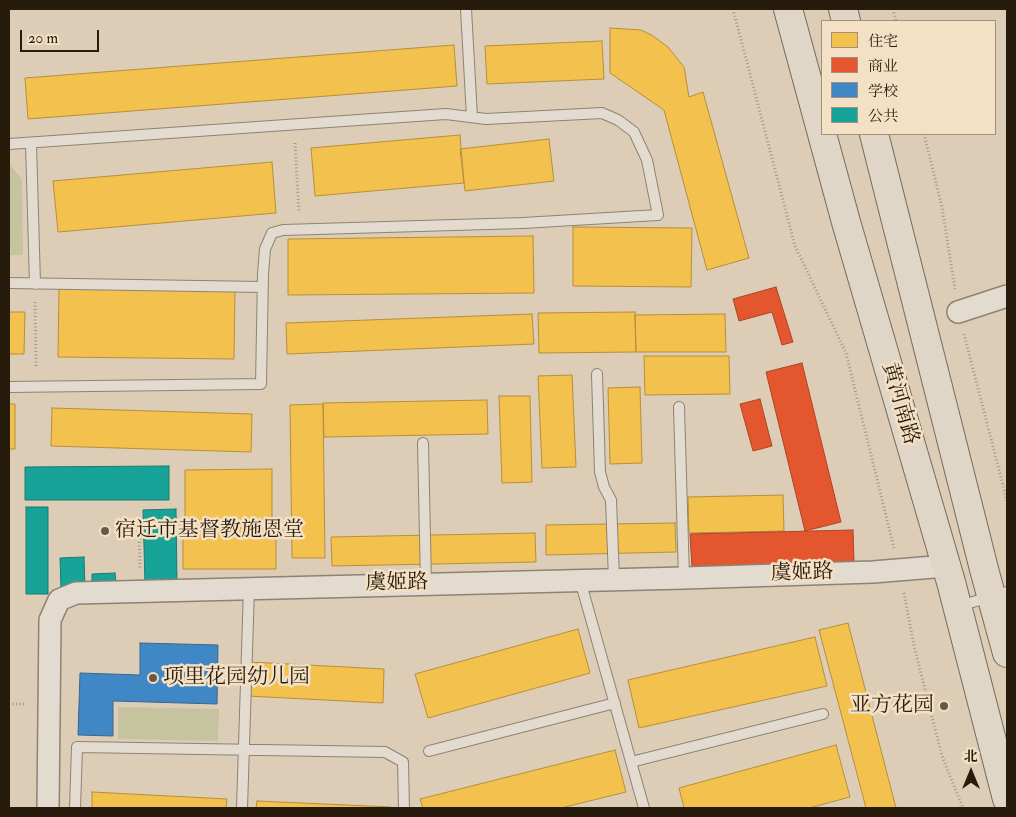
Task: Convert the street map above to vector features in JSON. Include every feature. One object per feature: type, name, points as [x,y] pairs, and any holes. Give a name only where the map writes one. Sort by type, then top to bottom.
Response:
[{"type":"main road","name":"黄河南路","points":[[788,9],[821,130]]},
{"type":"main road","name":"黄河南路","points":[[822,135],[946,566],[1007,799]]},
{"type":"main road","name":"黄河南路","points":[[874,135],[1000,594],[1007,653]]},
{"type":"street","points":[[958,312],[1007,296]]},
{"type":"street","name":"虞姬路","points":[[48,808],[50,620],[59,600],[76,593],[684,578],[873,572],[946,566]]},
{"type":"lane","points":[[466,9],[472,117]]},
{"type":"lane","points":[[9,142],[446,114],[486,118],[602,113],[618,120],[634,132],[647,160],[658,215],[523,222],[283,230],[272,233],[265,249],[261,384],[9,387]]},
{"type":"lane","points":[[31,142],[35,284]]},
{"type":"lane","points":[[9,283],[263,287]]},
{"type":"lane","points":[[597,374],[600,472],[604,487],[611,500],[614,580]]},
{"type":"lane","points":[[679,407],[684,578]]},
{"type":"lane","points":[[423,443],[426,584]]},
{"type":"lane","points":[[580,580],[644,808]]},
{"type":"lane","points":[[242,808],[249,588]]},
{"type":"lane","points":[[956,606],[1000,594]]},
{"type":"lane","points":[[429,751],[615,703]]},
{"type":"lane","points":[[631,762],[823,714]]},
{"type":"lane","points":[[75,808],[77,747],[385,752],[403,762],[404,808]]},
{"type":"path","points":[[733,9],[795,246],[846,353],[900,569],[914,646],[942,756],[963,808]]},
{"type":"path","points":[[294,124],[299,230]]},
{"type":"path","points":[[35,284],[36,386]]},
{"type":"path","points":[[139,528],[140,591]]},
{"type":"shaded area","points":[[9,164],[22,179],[23,255],[9,255]]},
{"type":"shaded area","points":[[118,707],[219,709],[218,741],[118,739]]},
{"type":"building: 住宅","points":[[610,28],[641,30],[653,36],[668,47],[684,67],[689,97],[703,92],[749,258],[707,270],[664,110],[610,73]]},
{"type":"building: 住宅","points":[[602,41],[604,79],[487,84],[485,46]]},
{"type":"building: 住宅","points":[[454,45],[457,86],[28,119],[25,78]]},
{"type":"building: 住宅","points":[[460,135],[464,183],[315,196],[311,148]]},
{"type":"building: 住宅","points":[[549,139],[554,181],[465,191],[460,149]]},
{"type":"building: 住宅","points":[[272,162],[276,213],[58,232],[53,181]]},
{"type":"building: 住宅","points":[[573,227],[692,228],[691,287],[573,286]]},
{"type":"building: 住宅","points":[[533,236],[534,293],[288,295],[288,239]]},
{"type":"building: 住宅","points":[[59,288],[235,291],[234,359],[58,357]]},
{"type":"building: 住宅","points":[[9,312],[25,312],[24,354],[9,354]]},
{"type":"building: 住宅","points":[[635,312],[636,352],[539,353],[538,313]]},
{"type":"building: 住宅","points":[[532,314],[534,344],[287,354],[286,323]]},
{"type":"building: 住宅","points":[[725,314],[726,352],[636,352],[635,315]]},
{"type":"building: 住宅","points":[[644,356],[729,356],[730,394],[645,395]]},
{"type":"building: 住宅","points":[[572,375],[576,467],[542,468],[538,376]]},
{"type":"building: 住宅","points":[[640,387],[642,463],[610,464],[608,388]]},
{"type":"building: 住宅","points":[[499,396],[530,396],[532,482],[502,483]]},
{"type":"building: 住宅","points":[[487,400],[488,434],[324,437],[323,403]]},
{"type":"building: 住宅","points":[[9,404],[15,404],[15,449],[9,449]]},
{"type":"building: 住宅","points":[[323,404],[325,558],[292,558],[290,405]]},
{"type":"building: 住宅","points":[[52,408],[252,414],[251,452],[51,446]]},
{"type":"building: 住宅","points":[[272,469],[272,522],[185,523],[185,470]]},
{"type":"building: 住宅","points":[[783,495],[784,531],[689,533],[688,497]]},
{"type":"building: 住宅","points":[[675,523],[676,552],[546,555],[546,525]]},
{"type":"building: 住宅","points":[[183,528],[276,528],[276,569],[183,569]]},
{"type":"building: 住宅","points":[[535,533],[536,562],[332,566],[331,537]]},
{"type":"building: 住宅","points":[[848,623],[896,808],[866,808],[819,630]]},
{"type":"building: 住宅","points":[[578,629],[590,673],[428,718],[415,674]]},
{"type":"building: 住宅","points":[[815,637],[827,686],[639,728],[628,680]]},
{"type":"building: 住宅","points":[[250,662],[384,669],[383,703],[248,696]]},
{"type":"building: 住宅","points":[[836,745],[850,797],[809,808],[684,808],[679,788]]},
{"type":"building: 住宅","points":[[615,750],[626,792],[561,808],[423,808],[420,799]]},
{"type":"building: 住宅","points":[[92,792],[227,799],[226,808],[92,808]]},
{"type":"building: 住宅","points":[[257,801],[391,807],[391,808],[256,808]]},
{"type":"building: 商业","points":[[776,287],[793,342],[782,345],[772,312],[739,321],[733,299]]},
{"type":"building: 商业","points":[[802,363],[841,522],[805,531],[766,372]]},
{"type":"building: 商业","points":[[760,399],[772,446],[753,451],[740,404]]},
{"type":"building: 商业","points":[[853,530],[854,562],[692,567],[690,534]]},
{"type":"building: 学校","points":[[140,643],[218,645],[217,704],[113,701],[113,736],[78,735],[80,673],[140,675]]},
{"type":"building: 公共","points":[[169,466],[169,500],[25,500],[25,467]]},
{"type":"building: 公共","points":[[26,507],[48,507],[48,594],[26,594]]},
{"type":"building: 公共","points":[[176,509],[177,582],[145,583],[143,510]]},
{"type":"building: 公共","points":[[84,557],[85,589],[61,589],[60,558]]},
{"type":"building: 公共","points":[[115,573],[116,583],[92,584],[92,574]]},
{"type":"place","name":"宿迁市基督教施恩堂","points":[[105,531]]},
{"type":"place","name":"项里花园幼儿园","points":[[153,678]]},
{"type":"place","name":"亚方花园","points":[[944,706]]}]
